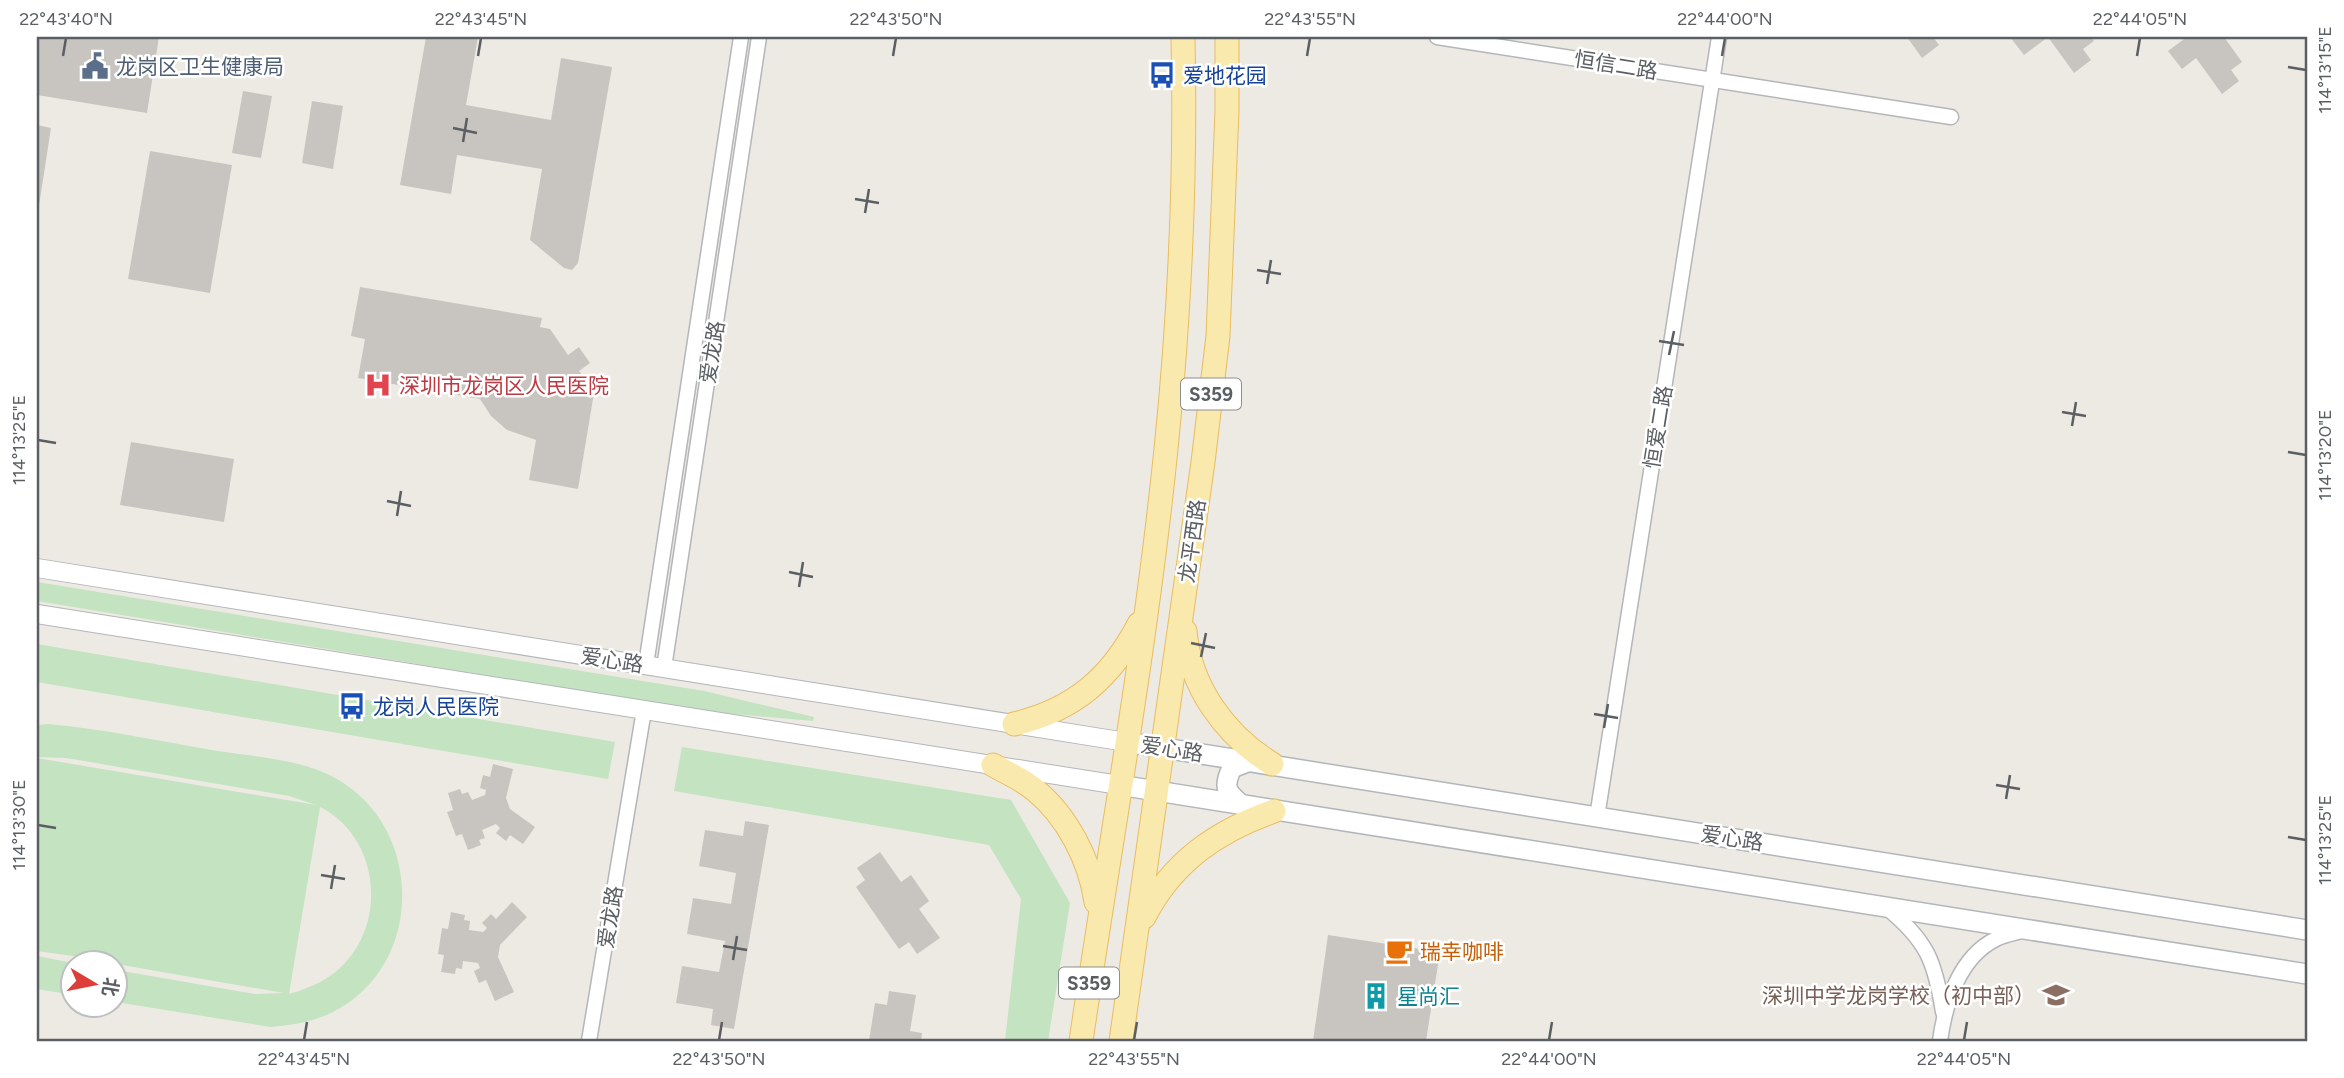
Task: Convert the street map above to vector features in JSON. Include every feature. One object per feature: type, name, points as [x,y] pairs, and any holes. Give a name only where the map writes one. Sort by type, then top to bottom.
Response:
[{"type":"main road","name":"龙平西路","points":[[1081,1041],[1146,611],[1166,452],[1177,321],[1184,127],[1183,37]]},
{"type":"main road","name":"龙平西路","points":[[1121,1041],[1203,462],[1217,336],[1225,178],[1227,37]]},
{"type":"main road","points":[[1183,603],[1187,643],[1195,672],[1206,696],[1218,717],[1261,762]]},
{"type":"main road","points":[[1014,724],[1043,717],[1086,691],[1109,670],[1129,643],[1146,611]]},
{"type":"main road","name":"爱心路","points":[[1126,742],[2307,930]]},
{"type":"main road","points":[[1243,806],[1229,794],[1226,779],[1232,768],[1261,762]]},
{"type":"main road","points":[[993,765],[1035,790],[1064,823],[1089,871],[1096,898],[1098,926]]},
{"type":"main road","name":"爱心路","points":[[1119,785],[2307,974]]},
{"type":"main road","points":[[1138,929],[1154,899],[1173,874],[1194,854],[1217,836],[1242,822],[1274,811]]},
{"type":"street","name":"爱龙路","points":[[646,665],[741,37]]},
{"type":"street","name":"爱龙路","points":[[664,668],[759,37]]},
{"type":"street","name":"恒信二路","points":[[1437,37],[1951,117]]},
{"type":"street","name":"恒爱二路","points":[[1597,817],[1719,37]]},
{"type":"street","name":"爱心路","points":[[37,568],[1126,742]]},
{"type":"street","name":"爱心路","points":[[37,614],[1119,785]]},
{"type":"street","name":"爱龙路","points":[[589,1041],[644,710]]},
{"type":"street","points":[[1886,907],[1911,928],[1927,949],[1938,977],[1944,1013]]},
{"type":"street","points":[[1940,1041],[1944,1013],[1957,980],[1974,955],[1995,939],[2026,929]]},
{"type":"green space","points":[[37,582],[704,691],[814,717],[813,721],[701,711],[37,601]]},
{"type":"green space","points":[[37,644],[615,742],[608,779],[37,682]]},
{"type":"green space","points":[[49,724],[275,759],[306,766],[335,778],[365,800],[386,829],[398,861],[402,896],[398,931],[385,963],[363,991],[333,1012],[303,1022],[271,1027],[130,1004],[130,972],[255,994],[284,993],[130,966],[130,948],[60,948],[60,954],[37,951],[37,758],[316,805],[289,796],[66,758],[37,757],[37,725]],"holes":[[[320,807],[339,820],[354,837],[370,878],[371,901],[359,944],[339,969],[319,983],[289,994]]]},
{"type":"green space","points":[[682,747],[1011,800],[1070,903],[1048,1041],[1005,1041],[1021,899],[989,845],[674,791]]},
{"type":"green space","points":[[37,956],[60,960],[60,993],[37,989]]},
{"type":"building","name":"龙岗区卫生健康局","points":[[37,37],[159,37],[147,113],[37,95]]},
{"type":"building","points":[[426,37],[478,37],[466,105],[551,120],[561,58],[612,67],[578,263],[572,270],[564,268],[530,240],[542,169],[457,155],[451,194],[400,185]]},
{"type":"building","points":[[1907,37],[1933,37],[1939,45],[1922,58]]},
{"type":"building","points":[[2010,37],[2048,37],[2024,55]]},
{"type":"building","points":[[2048,37],[2091,37],[2094,41],[2083,49],[2091,60],[2074,73]]},
{"type":"building","points":[[2187,37],[2224,37],[2242,62],[2231,70],[2239,81],[2222,94],[2196,58],[2182,69],[2168,51]]},
{"type":"building","points":[[243,91],[272,96],[261,158],[232,153]]},
{"type":"building","points":[[312,101],[343,106],[333,169],[302,163]]},
{"type":"building","points":[[37,125],[51,128],[38,212],[37,212]]},
{"type":"building","points":[[150,151],[232,165],[210,293],[128,279]]},
{"type":"building","points":[[360,287],[542,318],[540,327],[550,329],[568,355],[579,347],[590,363],[579,371],[587,381],[585,391],[594,393],[578,489],[529,480],[536,440],[507,430],[491,416],[480,399],[358,378],[365,339],[351,336]]},
{"type":"building","points":[[131,442],[234,459],[224,522],[120,505]]},
{"type":"building","points":[[493,764],[513,769],[506,798],[510,809],[535,827],[523,844],[510,835],[506,841],[496,833],[500,828],[496,824],[482,830],[485,838],[479,840],[481,845],[468,850],[462,834],[456,836],[447,812],[453,810],[448,793],[460,789],[462,794],[468,792],[472,800],[485,795],[486,790],[480,788],[483,775],[490,777]]},
{"type":"building","points":[[745,821],[769,825],[734,1029],[711,1025],[713,1009],[676,1003],[682,966],[719,972],[725,941],[687,934],[693,898],[731,904],[736,873],[699,866],[705,830],[743,836]]},
{"type":"building","points":[[880,852],[901,882],[911,875],[929,901],[919,909],[940,938],[917,954],[909,942],[899,949],[856,887],[865,880],[857,868]]},
{"type":"building","points":[[512,902],[527,917],[500,945],[498,957],[514,992],[495,1001],[486,980],[479,983],[474,971],[480,968],[478,963],[463,961],[462,969],[456,968],[455,974],[441,972],[444,955],[438,954],[442,928],[448,929],[451,912],[465,915],[464,920],[470,921],[469,930],[483,932],[487,928],[482,923],[491,914],[496,919]]},
{"type":"building","name":"星尚汇","points":[[1328,935],[1440,952],[1426,1041],[1313,1041]]},
{"type":"building","points":[[889,991],[916,995],[910,1031],[922,1033],[921,1041],[869,1041],[875,1003],[887,1005]]},
{"type":"place","name":"龙岗区卫生健康局","points":[[95,66]]},
{"type":"place","name":"爱地花园","points":[[1162,75]]},
{"type":"place","name":"深圳市龙岗区人民医院","points":[[378,385]]},
{"type":"place","name":"龙岗人民医院","points":[[352,706]]},
{"type":"place","name":"瑞幸咖啡","points":[[1399,951]]},
{"type":"place","name":"深圳中学龙岗学校（初中部）","points":[[2056,995]]},
{"type":"place","name":"星尚汇","points":[[1376,996]]}]
